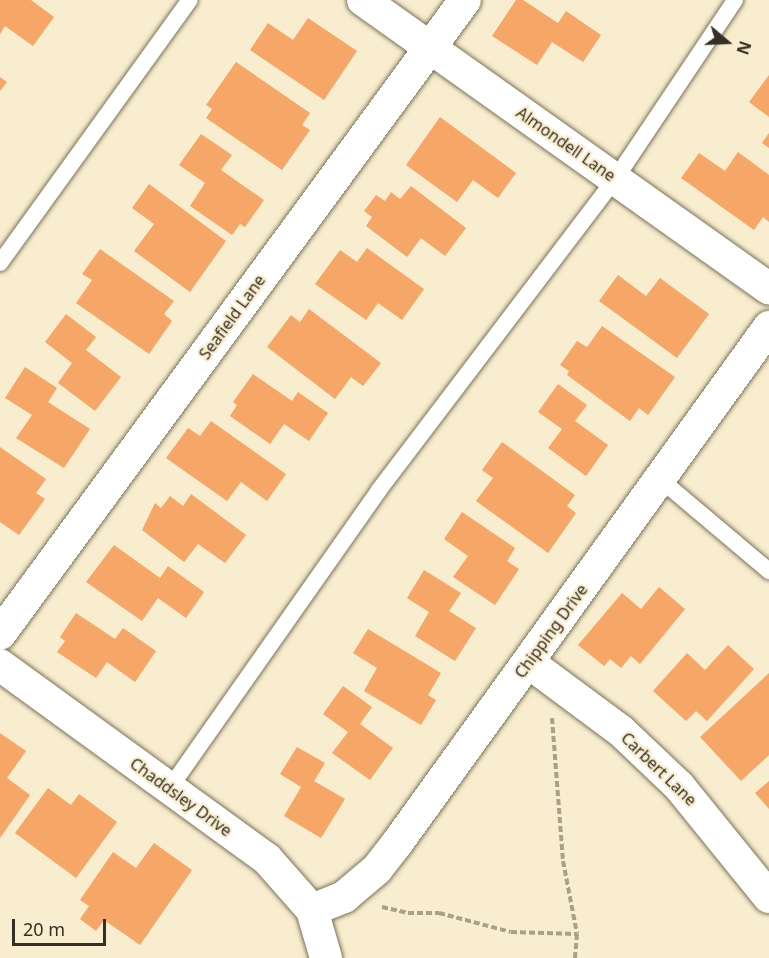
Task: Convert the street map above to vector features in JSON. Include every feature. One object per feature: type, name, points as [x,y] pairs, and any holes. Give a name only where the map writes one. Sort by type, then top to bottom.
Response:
[{"type":"street","name":"Almondell Lane","points":[[363,0],[769,288]]},
{"type":"street","name":"Seafield Lane","points":[[0,634],[465,0]]},
{"type":"street","name":"Chipping Drive","points":[[312,910],[344,897],[377,869],[769,327]]},
{"type":"street","name":"Carbert Lane","points":[[528,662],[561,684],[621,732],[679,786],[769,897]]},
{"type":"street","name":"Chaddsley Drive","points":[[0,665],[267,860],[312,910],[326,958]]},
{"type":"lane","points":[[0,262],[190,0]]},
{"type":"lane","points":[[169,789],[379,490],[616,178],[735,0]]},
{"type":"lane","points":[[660,479],[769,571]]},
{"type":"path","points":[[561,684],[551,703],[554,766],[563,861],[577,934],[575,958]]},
{"type":"path","points":[[344,897],[408,913],[439,913],[511,932],[577,934]]},
{"type":"building","points":[[0,0],[31,0],[54,17],[33,46],[5,26],[0,34]]},
{"type":"building","points":[[516,0],[523,0],[558,23],[566,11],[601,35],[583,62],[552,42],[537,65],[492,36]]},
{"type":"building","points":[[308,18],[357,51],[324,100],[250,50],[268,23],[293,40]]},
{"type":"building","points":[[236,62],[310,113],[302,125],[310,130],[282,170],[206,118],[212,109],[206,105]]},
{"type":"building","points":[[769,75],[769,117],[749,102]]},
{"type":"building","points":[[0,77],[7,82],[0,91]]},
{"type":"building","points":[[440,117],[516,173],[498,198],[473,180],[457,202],[406,165]]},
{"type":"building","points":[[769,133],[769,148],[762,143]]},
{"type":"building","points":[[201,134],[232,155],[221,170],[264,200],[245,227],[240,224],[232,235],[190,206],[205,183],[179,165]]},
{"type":"building","points":[[738,152],[769,175],[769,222],[763,217],[754,230],[681,178],[699,153],[725,171]]},
{"type":"building","points":[[149,184],[226,241],[190,292],[134,251],[154,224],[132,208]]},
{"type":"building","points":[[411,186],[466,228],[445,256],[421,238],[407,257],[366,226],[372,217],[364,211],[376,195],[385,201],[391,192],[400,199]]},
{"type":"building","points":[[367,248],[424,289],[402,320],[378,303],[366,320],[315,284],[340,250],[357,262]]},
{"type":"building","points":[[100,249],[174,301],[164,314],[172,321],[149,354],[76,303],[92,280],[82,274]]},
{"type":"building","points":[[618,275],[646,296],[660,278],[709,314],[677,358],[599,301]]},
{"type":"building","points":[[309,309],[381,363],[363,386],[351,377],[335,399],[267,347],[291,315],[300,322]]},
{"type":"building","points":[[66,314],[96,337],[86,350],[121,377],[95,411],[58,383],[72,363],[45,342]]},
{"type":"building","points":[[602,326],[675,377],[648,415],[639,408],[630,421],[567,375],[569,371],[560,365],[577,341],[587,347]]},
{"type":"building","points":[[25,367],[57,388],[48,402],[90,429],[64,468],[16,438],[32,415],[5,398]]},
{"type":"building","points":[[253,374],[292,401],[298,392],[328,413],[309,441],[284,424],[270,444],[230,416],[237,405],[233,402]]},
{"type":"building","points":[[558,384],[587,405],[575,421],[608,445],[586,476],[548,448],[562,429],[538,412]]},
{"type":"building","points":[[211,421],[286,474],[267,501],[241,482],[227,501],[166,458],[188,428],[200,436]]},
{"type":"building","points":[[502,442],[575,495],[567,506],[576,513],[548,553],[476,501],[493,478],[482,470]]},
{"type":"building","points":[[0,447],[46,479],[36,493],[45,499],[19,535],[0,522]]},
{"type":"building","points":[[191,494],[246,535],[225,563],[198,544],[184,562],[142,530],[155,503],[161,508],[170,496],[183,506]]},
{"type":"building","points":[[462,512],[515,548],[507,561],[519,569],[495,605],[453,577],[468,556],[444,539]]},
{"type":"building","points":[[114,545],[160,578],[168,566],[204,592],[186,618],[158,598],[142,621],[86,582]]},
{"type":"building","points":[[424,570],[461,593],[449,611],[476,628],[455,661],[415,636],[429,612],[407,598]]},
{"type":"building","points":[[659,587],[685,609],[640,664],[631,656],[621,668],[610,659],[604,666],[578,645],[622,593],[641,609]]},
{"type":"building","points":[[76,613],[115,639],[123,628],[156,651],[135,682],[107,662],[96,678],[57,652],[65,641],[60,637]]},
{"type":"building","points":[[368,629],[441,673],[428,695],[436,700],[421,725],[364,691],[377,668],[353,653]]},
{"type":"building","points":[[728,645],[754,669],[707,721],[696,711],[686,721],[653,691],[687,653],[705,670]]},
{"type":"building","points":[[769,673],[769,755],[741,781],[700,737]]},
{"type":"building","points":[[343,686],[372,707],[360,724],[393,748],[370,780],[332,753],[348,732],[323,714]]},
{"type":"building","points":[[0,733],[26,751],[7,778],[30,795],[0,838]]},
{"type":"building","points":[[297,747],[325,763],[314,781],[345,799],[321,838],[284,816],[301,787],[280,774]]},
{"type":"building","points":[[769,781],[769,809],[755,793]]},
{"type":"building","points":[[48,788],[71,805],[79,794],[117,822],[76,878],[15,833]]},
{"type":"building","points":[[154,843],[192,870],[140,945],[104,920],[96,931],[80,919],[89,906],[80,900],[113,852],[136,868]]}]
